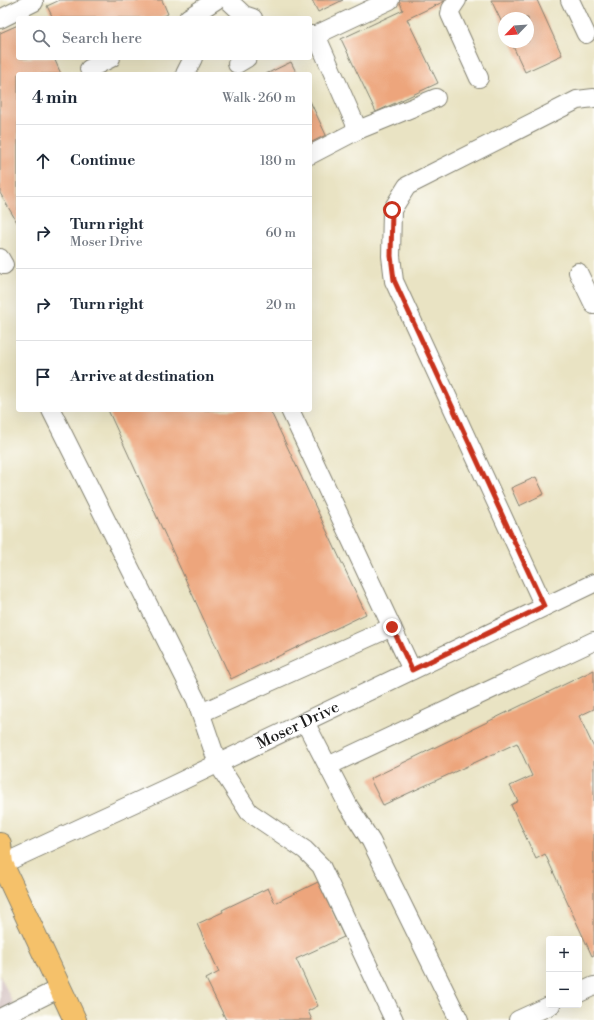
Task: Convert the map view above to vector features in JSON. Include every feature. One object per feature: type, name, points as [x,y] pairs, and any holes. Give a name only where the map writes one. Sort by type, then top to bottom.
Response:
[{"type":"main road","points":[[0,859],[75,1020]]},
{"type":"street","points":[[201,9],[220,0]]},
{"type":"street","points":[[228,0],[244,15],[247,16]]},
{"type":"street","points":[[358,130],[313,35],[390,0]]},
{"type":"street","points":[[457,0],[450,8],[450,14],[478,78]]},
{"type":"street","points":[[570,0],[586,34]]},
{"type":"street","points":[[0,19],[34,2]]},
{"type":"street","points":[[89,69],[107,60]]},
{"type":"street","points":[[186,72],[192,60]]},
{"type":"street","points":[[312,154],[358,130],[436,98]]},
{"type":"street","points":[[544,606],[394,280],[391,256],[392,210],[407,186],[577,100],[594,98]]},
{"type":"street","points":[[578,272],[594,305]]},
{"type":"street","points":[[52,412],[196,700],[218,764],[248,812],[305,850],[321,866],[394,1020]]},
{"type":"street","points":[[291,412],[412,670]]},
{"type":"street","name":"Moser Drive","points":[[0,859],[218,764],[594,583]]},
{"type":"street","points":[[201,713],[392,627]]},
{"type":"street","points":[[328,766],[594,640]]},
{"type":"street","points":[[305,722],[348,805],[371,841],[459,1020]]},
{"type":"street","points":[[582,992],[594,986]]},
{"type":"street","points":[[0,1018],[60,988]]},
{"type":"street","points":[[518,1020],[546,1007]]},
{"type":"shaded area","points":[[0,975],[21,1020],[0,1020]]},
{"type":"building","points":[[60,0],[162,0],[168,14],[164,16],[52,16],[47,6]]},
{"type":"building","points":[[312,0],[343,0],[318,12]]},
{"type":"building","points":[[399,0],[447,0],[407,19],[438,83],[376,112],[341,39],[403,10]]},
{"type":"building","points":[[491,0],[537,0],[562,55],[525,72],[514,48],[534,48],[534,12],[498,12],[498,15]]},
{"type":"building","points":[[16,26],[16,60],[55,60],[60,72],[16,72],[16,221],[0,193],[0,33]]},
{"type":"building","points":[[291,62],[296,72],[270,72]]},
{"type":"building","points":[[312,105],[326,135],[312,142]]},
{"type":"building","points":[[109,412],[271,412],[366,614],[231,679]]},
{"type":"building","points":[[536,477],[544,494],[519,506],[511,488]]},
{"type":"building","points":[[594,670],[594,709],[579,716],[594,748],[594,955],[592,956],[545,854],[536,859],[511,805],[518,801],[510,786],[532,776],[517,743],[383,805],[370,779]]},
{"type":"building","points":[[318,882],[344,937],[296,959],[318,1006],[308,1011],[312,1020],[226,1020],[206,979],[219,972],[197,924],[268,888],[275,903]]},
{"type":"route","points":[[392,210],[391,256],[394,280],[544,606],[412,670],[392,627]]}]
